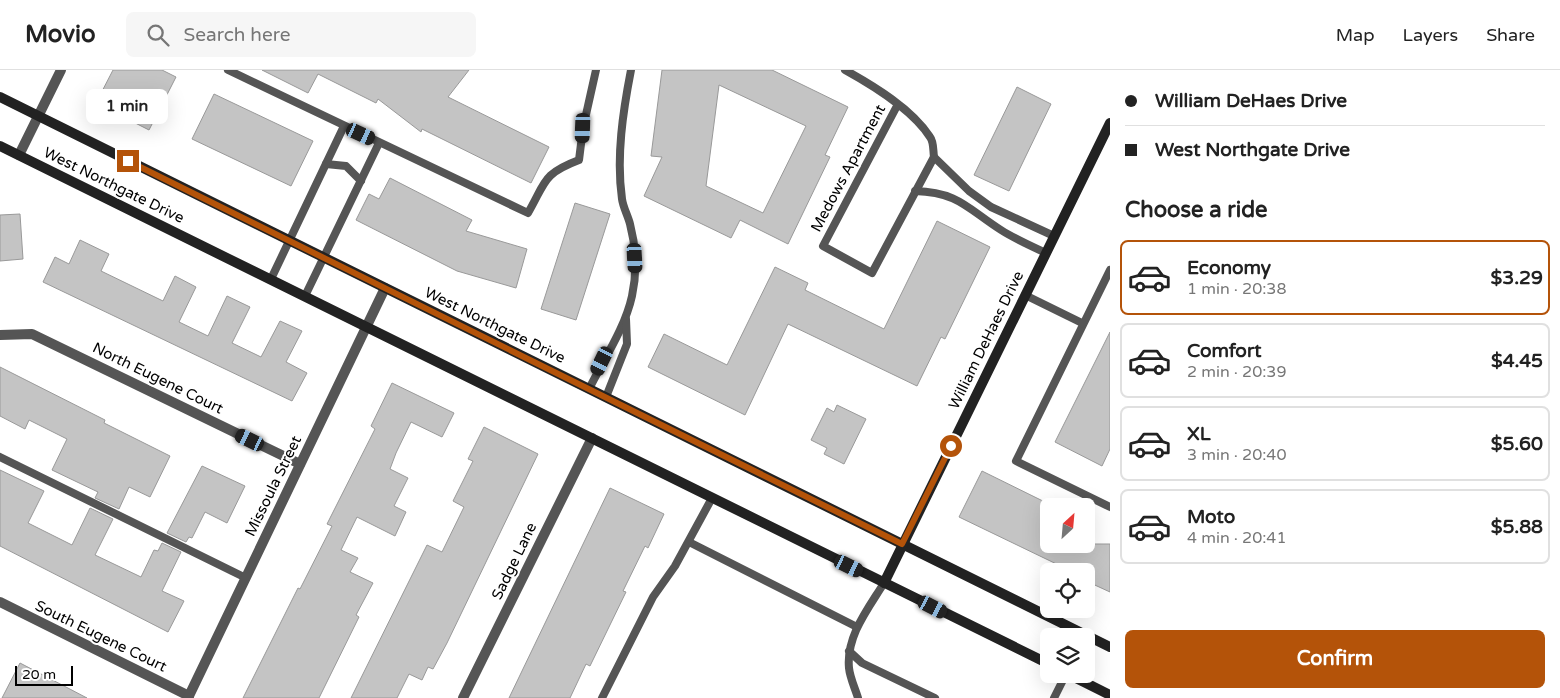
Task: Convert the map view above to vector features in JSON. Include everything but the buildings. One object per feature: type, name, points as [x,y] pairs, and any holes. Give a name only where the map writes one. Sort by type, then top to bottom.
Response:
[{"type":"main road","name":"West Northgate Drive","points":[[0,98],[1110,647]]},
{"type":"main road","name":"William DeHaes Drive","points":[[884,583],[1110,123]]},
{"type":"main road","name":"West Northgate Drive","points":[[0,146],[1040,660]]},
{"type":"main road","points":[[1085,683],[1110,695]]},
{"type":"street","points":[[19,155],[61,70]]},
{"type":"street","name":"Missoula Street","points":[[188,697],[386,288]]},
{"type":"street","name":"North Eugene Court","points":[[0,335],[32,334],[300,464]]},
{"type":"street","name":"Sadge Lane","points":[[463,698],[592,438]]},
{"type":"street","name":"South Eugene Court","points":[[0,602],[188,697]]},
{"type":"lane","points":[[228,70],[528,213],[546,177],[560,167],[579,160],[583,128],[589,109],[596,70]]},
{"type":"lane","points":[[588,389],[626,317],[632,295],[635,268],[630,224],[622,200],[621,146],[631,70]]},
{"type":"lane","name":"Medows Apartment","points":[[845,70],[898,104],[932,139],[934,156],[872,273],[823,246],[898,104]]},
{"type":"lane","points":[[271,279],[344,126]]},
{"type":"lane","points":[[305,296],[379,143]]},
{"type":"lane","name":"Medows Apartment","points":[[934,156],[969,191],[991,207],[1054,236]]},
{"type":"lane","points":[[326,164],[336,163],[346,166],[361,181]]},
{"type":"lane","points":[[916,191],[946,194],[964,202],[1003,232],[1046,253]]},
{"type":"lane","points":[[1110,270],[1082,323],[1016,461],[1110,507]]},
{"type":"lane","points":[[1025,295],[1082,323]]},
{"type":"lane","points":[[606,397],[627,344],[626,317]]},
{"type":"lane","points":[[0,457],[246,578]]},
{"type":"lane","points":[[602,698],[653,597],[689,542],[712,498]]},
{"type":"lane","points":[[689,542],[857,627]]},
{"type":"lane","name":"William DeHaes Drive","points":[[849,651],[857,627],[884,583]]},
{"type":"lane","points":[[849,651],[849,670],[858,698]]},
{"type":"lane","points":[[849,651],[862,663],[935,698]]},
{"type":"lane","points":[[1054,698],[1062,683]]},
{"type":"route","points":[[128,161],[902,544],[951,446]]}]
